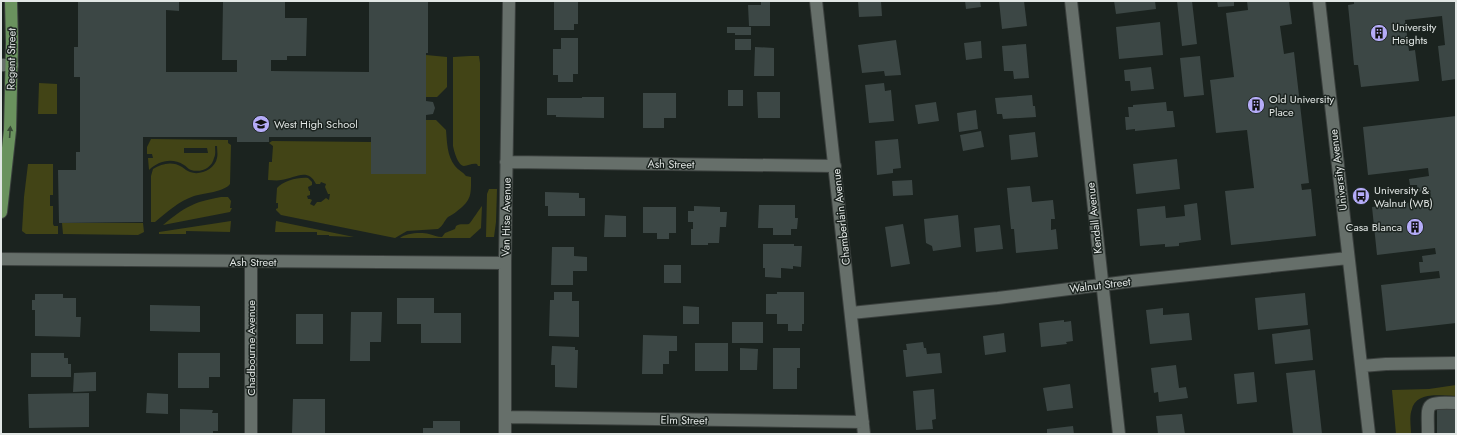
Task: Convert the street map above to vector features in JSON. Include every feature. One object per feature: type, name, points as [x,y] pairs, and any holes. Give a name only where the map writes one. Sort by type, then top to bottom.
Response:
[{"type":"main road","name":"Regent Street","points":[[1,212],[10,130],[6,65],[11,1]]},
{"type":"street","name":"Van Hise Avenue","points":[[505,434],[505,263],[509,1]]},
{"type":"street","name":"Chamberlain Avenue","points":[[816,1],[864,434]]},
{"type":"street","name":"Kendall Avenue","points":[[1071,1],[1119,434]]},
{"type":"street","name":"University Avenue","points":[[1319,1],[1369,434]]},
{"type":"street","name":"Ash Street","points":[[506,162],[835,166]]},
{"type":"street","name":"Walnut Street","points":[[851,313],[998,298],[1102,284],[1348,258]]},
{"type":"street","name":"Ash Street","points":[[1,259],[505,263]]},
{"type":"street","name":"Chadbourne Avenue","points":[[251,262],[251,434]]},
{"type":"street","points":[[1362,366],[1386,364],[1456,364]]},
{"type":"street","points":[[1428,434],[1428,410],[1430,405],[1435,402],[1456,402]]},
{"type":"street","name":"Elm Street","points":[[505,417],[863,422]]},
{"type":"shaded area","points":[[426,55],[447,57],[447,87],[437,97],[426,97]]},
{"type":"shaded area","points":[[479,56],[480,63],[480,166],[477,164],[464,166],[460,164],[453,146],[453,57]]},
{"type":"shaded area","points":[[39,83],[57,84],[57,114],[38,114]]},
{"type":"shaded area","points":[[426,120],[436,120],[446,130],[448,149],[452,162],[466,176],[471,177],[470,197],[461,208],[448,217],[438,229],[407,231],[395,238],[281,215],[276,210],[278,208],[278,203],[276,203],[277,188],[283,183],[291,180],[308,178],[312,182],[312,185],[308,187],[310,195],[307,196],[308,199],[312,200],[310,204],[314,206],[317,202],[321,202],[326,198],[329,200],[330,194],[328,194],[325,187],[326,184],[321,182],[320,184],[316,184],[313,179],[305,175],[279,180],[268,180],[269,162],[272,162],[273,146],[269,143],[272,141],[371,142],[372,174],[426,174]]},
{"type":"shaded area","points":[[151,139],[228,140],[228,143],[231,145],[230,184],[219,191],[189,198],[173,207],[155,222],[151,222],[151,176],[153,169],[160,165],[171,163],[179,165],[194,173],[206,171],[216,162],[217,146],[215,146],[215,155],[211,165],[206,169],[199,171],[191,170],[185,165],[175,161],[161,162],[149,170],[148,158],[153,158],[152,154],[147,154],[147,147]],"holes":[[[184,148],[207,148],[208,153],[184,153]]]},
{"type":"shaded area","points":[[28,164],[53,164],[53,195],[50,195],[50,206],[53,206],[53,224],[54,226],[58,226],[58,234],[26,234],[22,231]]},
{"type":"shaded area","points":[[489,189],[497,189],[494,237],[486,237],[487,194]]},
{"type":"shaded area","points":[[221,197],[228,197],[231,201],[230,208],[232,208],[230,212],[163,225],[177,214],[196,203]]},
{"type":"shaded area","points":[[482,206],[481,228],[470,238],[400,238],[406,235],[418,233],[426,233],[442,237],[445,233],[455,229],[458,225],[469,224]]},
{"type":"shaded area","points":[[231,221],[230,232],[186,231],[186,234],[159,234],[159,232]]},
{"type":"shaded area","points":[[276,221],[354,237],[317,235],[317,232],[275,232]]},
{"type":"shaded area","points":[[62,223],[143,223],[144,232],[138,235],[63,234]]},
{"type":"shaded area","points":[[1456,385],[1456,396],[1437,395],[1419,399],[1415,403],[1411,412],[1411,434],[1396,434],[1392,390],[1429,389]]},
{"type":"building","name":"West High School","points":[[78,1],[179,1],[179,11],[166,10],[166,72],[237,72],[237,60],[222,60],[223,1],[285,1],[285,18],[307,18],[306,56],[287,56],[287,60],[271,60],[271,71],[369,72],[369,1],[428,1],[426,101],[433,102],[435,108],[433,114],[426,115],[426,174],[371,174],[371,137],[269,137],[269,142],[237,142],[237,137],[143,137],[143,222],[59,223],[58,170],[76,170],[76,152],[80,152],[80,77],[74,77],[74,47],[78,47]]},
{"type":"building","points":[[554,1],[578,1],[578,24],[574,24],[574,30],[554,30]]},
{"type":"building","points":[[761,1],[770,1],[770,26],[749,26],[748,5],[761,5]]},
{"type":"building","points":[[858,1],[881,1],[882,16],[859,17]]},
{"type":"building","points":[[965,1],[980,1],[981,7],[966,9]]},
{"type":"building","points":[[999,1],[1024,1],[1027,26],[1002,29]]},
{"type":"building","points":[[1114,1],[1155,1],[1156,9],[1116,14]]},
{"type":"building","points":[[1177,1],[1192,1],[1197,44],[1182,46]]},
{"type":"building","points":[[1217,1],[1234,1],[1234,6],[1218,7]]},
{"type":"building","name":"Old University Place","points":[[1247,1],[1289,1],[1292,24],[1280,26],[1284,54],[1294,52],[1309,183],[1301,184],[1302,190],[1311,189],[1316,236],[1231,245],[1225,191],[1254,188],[1247,130],[1216,133],[1210,80],[1234,77],[1226,13],[1248,10]]},
{"type":"building","name":"University Heights","points":[[1354,1],[1456,1],[1456,79],[1442,81],[1438,46],[1445,45],[1442,16],[1405,20],[1409,51],[1415,50],[1419,81],[1361,87],[1358,65],[1354,65],[1348,5],[1354,4]]},
{"type":"building","points":[[1160,22],[1163,55],[1119,59],[1116,27]]},
{"type":"building","points":[[727,27],[751,27],[751,35],[735,35],[735,33],[727,33]]},
{"type":"building","points":[[561,38],[578,38],[578,74],[573,74],[573,82],[558,82],[558,75],[553,75],[553,49],[561,49]]},
{"type":"building","points":[[735,39],[751,39],[751,50],[735,50]]},
{"type":"building","points":[[896,40],[901,75],[885,76],[884,71],[862,73],[858,45]]},
{"type":"building","points":[[981,41],[982,58],[966,60],[964,43]]},
{"type":"building","points":[[1026,44],[1029,78],[1014,79],[1013,71],[1004,71],[1002,46]]},
{"type":"building","points":[[755,47],[774,48],[774,76],[754,76]]},
{"type":"building","points":[[1200,56],[1204,95],[1184,97],[1180,58]]},
{"type":"building","points":[[1151,67],[1154,89],[1131,91],[1130,81],[1125,81],[1124,70]]},
{"type":"building","points":[[884,83],[885,91],[891,90],[894,121],[869,123],[865,85]]},
{"type":"building","points":[[728,90],[743,90],[743,106],[728,106]]},
{"type":"building","points":[[757,92],[780,92],[780,118],[758,118]]},
{"type":"building","points":[[643,93],[676,93],[676,118],[664,118],[664,128],[643,128]]},
{"type":"building","points":[[1032,95],[1036,117],[1003,119],[1002,114],[997,114],[995,98]]},
{"type":"building","points":[[604,97],[604,118],[556,117],[556,115],[547,115],[547,98]]},
{"type":"building","points":[[936,102],[939,121],[918,124],[915,105]]},
{"type":"building","points":[[1166,102],[1167,111],[1173,111],[1175,127],[1135,131],[1135,129],[1126,130],[1125,117],[1129,117],[1128,107],[1133,107],[1133,105]]},
{"type":"building","points":[[976,110],[978,129],[959,132],[957,113]]},
{"type":"building","name":"Casa Blanca","points":[[1456,116],[1456,323],[1386,331],[1381,285],[1440,278],[1439,271],[1420,273],[1419,262],[1423,262],[1422,256],[1436,254],[1435,248],[1377,255],[1372,207],[1431,200],[1430,190],[1418,192],[1417,185],[1410,185],[1409,179],[1429,176],[1428,168],[1368,175],[1363,127]]},
{"type":"building","points":[[981,131],[984,147],[963,151],[960,135]]},
{"type":"building","points":[[1035,132],[1038,157],[1011,160],[1009,135]]},
{"type":"building","points":[[898,139],[901,168],[893,169],[893,173],[877,175],[875,141]]},
{"type":"building","points":[[1177,159],[1180,189],[1136,194],[1133,164]]},
{"type":"building","points":[[912,180],[913,195],[893,196],[892,181]]},
{"type":"building","points":[[1030,186],[1032,202],[1053,200],[1055,219],[1051,219],[1051,230],[1056,229],[1058,249],[1016,253],[1014,229],[1011,229],[1007,188]]},
{"type":"building","points":[[545,192],[579,193],[579,198],[585,198],[585,216],[548,216],[548,206],[545,206]]},
{"type":"building","points":[[1197,203],[1201,240],[1179,243],[1179,246],[1165,247],[1165,244],[1140,246],[1137,209],[1165,206],[1166,218],[1185,216],[1184,205]]},
{"type":"building","points":[[759,205],[795,205],[795,218],[798,218],[797,229],[791,229],[791,235],[773,235],[773,228],[758,228]]},
{"type":"building","points":[[694,206],[720,207],[720,212],[727,212],[726,227],[720,227],[719,243],[708,243],[708,245],[691,245],[691,229],[693,229],[693,222],[688,222],[688,211],[694,211]]},
{"type":"building","points":[[643,207],[676,207],[676,233],[669,233],[669,239],[657,239],[657,233],[643,233]]},
{"type":"building","points":[[605,215],[626,216],[626,237],[604,237]]},
{"type":"building","points":[[958,215],[961,247],[933,251],[932,246],[926,243],[924,219]]},
{"type":"building","points":[[903,224],[910,264],[891,267],[885,227]]},
{"type":"building","points":[[1000,225],[1003,249],[976,252],[974,228]]},
{"type":"building","points":[[763,244],[794,244],[794,246],[802,246],[801,267],[793,266],[793,269],[781,268],[781,278],[765,277],[765,268],[763,268]]},
{"type":"building","points":[[552,247],[574,247],[574,256],[587,257],[587,271],[573,271],[573,285],[551,285]]},
{"type":"building","points":[[664,265],[681,265],[681,283],[664,283]]},
{"type":"building","points":[[554,292],[572,292],[572,301],[579,301],[579,337],[549,336],[550,300],[554,300]]},
{"type":"building","points":[[777,292],[804,292],[804,324],[802,324],[802,331],[788,331],[788,324],[777,324],[777,314],[766,314],[766,294],[777,294]]},
{"type":"building","points":[[1305,293],[1308,325],[1258,330],[1255,298]]},
{"type":"building","points":[[35,294],[63,294],[63,298],[76,298],[76,317],[81,317],[80,337],[35,336],[35,310],[32,310],[32,300],[35,300]]},
{"type":"building","points":[[397,298],[434,298],[434,313],[461,313],[461,343],[421,343],[421,324],[397,324]]},
{"type":"building","points":[[150,305],[200,306],[200,332],[150,331]]},
{"type":"building","points":[[683,306],[699,307],[699,324],[683,324]]},
{"type":"building","points":[[1163,308],[1163,315],[1189,313],[1192,340],[1150,344],[1146,310]]},
{"type":"building","points":[[351,312],[382,312],[381,342],[370,342],[370,361],[350,361]]},
{"type":"building","points":[[296,314],[323,314],[323,344],[296,344]]},
{"type":"building","points":[[1064,320],[1064,322],[1071,321],[1073,341],[1066,342],[1067,344],[1041,347],[1039,323]]},
{"type":"building","points":[[732,322],[763,322],[763,343],[732,343]]},
{"type":"building","points":[[1310,329],[1313,360],[1275,364],[1272,334]]},
{"type":"building","points":[[1004,333],[1006,352],[985,355],[983,336]]},
{"type":"building","points":[[643,335],[677,336],[677,351],[669,351],[669,364],[663,364],[663,374],[642,374]]},
{"type":"building","points":[[923,342],[927,354],[940,353],[942,373],[906,377],[903,350],[907,350],[906,344]]},
{"type":"building","points":[[695,343],[728,343],[728,371],[695,371]]},
{"type":"building","points":[[552,346],[575,347],[575,350],[578,350],[577,388],[555,387],[555,365],[551,365]]},
{"type":"building","points":[[740,348],[758,349],[757,370],[740,370]]},
{"type":"building","points":[[773,348],[800,348],[800,368],[797,368],[797,389],[773,389]]},
{"type":"building","points":[[31,353],[64,353],[64,358],[68,358],[68,364],[71,364],[71,377],[31,377]]},
{"type":"building","points":[[178,353],[220,353],[220,377],[209,377],[209,388],[178,388]]},
{"type":"building","points":[[1176,365],[1179,388],[1186,387],[1188,398],[1159,402],[1158,392],[1154,393],[1151,368]]},
{"type":"building","points":[[1315,370],[1322,434],[1293,434],[1286,373]]},
{"type":"building","points":[[96,372],[96,391],[73,392],[74,373]]},
{"type":"building","points":[[1254,372],[1257,402],[1237,404],[1234,374]]},
{"type":"building","points":[[1070,384],[1073,408],[1047,411],[1043,388]]},
{"type":"building","points":[[934,389],[936,419],[932,420],[933,429],[916,430],[913,391]]},
{"type":"building","points":[[89,393],[89,427],[29,428],[28,394]]},
{"type":"building","points":[[147,393],[168,394],[168,414],[146,413]]},
{"type":"building","points":[[293,399],[325,399],[325,434],[292,434]]},
{"type":"building","points":[[1437,408],[1456,408],[1456,434],[1437,434]]},
{"type":"building","points":[[180,409],[213,410],[212,413],[218,413],[218,431],[213,431],[213,434],[180,434]]},
{"type":"building","points":[[1182,414],[1185,434],[1158,434],[1156,416]]},
{"type":"building","points":[[433,421],[460,421],[460,434],[423,434],[423,428],[433,428]]},
{"type":"building","points":[[1073,426],[1074,434],[1047,434],[1047,429]]},
{"type":"place","name":"University Heights","points":[[1379,33]]},
{"type":"place","name":"Old University Place","points":[[1256,105]]},
{"type":"place","name":"West High School","points":[[261,124]]},
{"type":"place","name":"University & Walnut (WB)","points":[[1361,196]]},
{"type":"place","name":"Casa Blanca","points":[[1415,227]]}]
